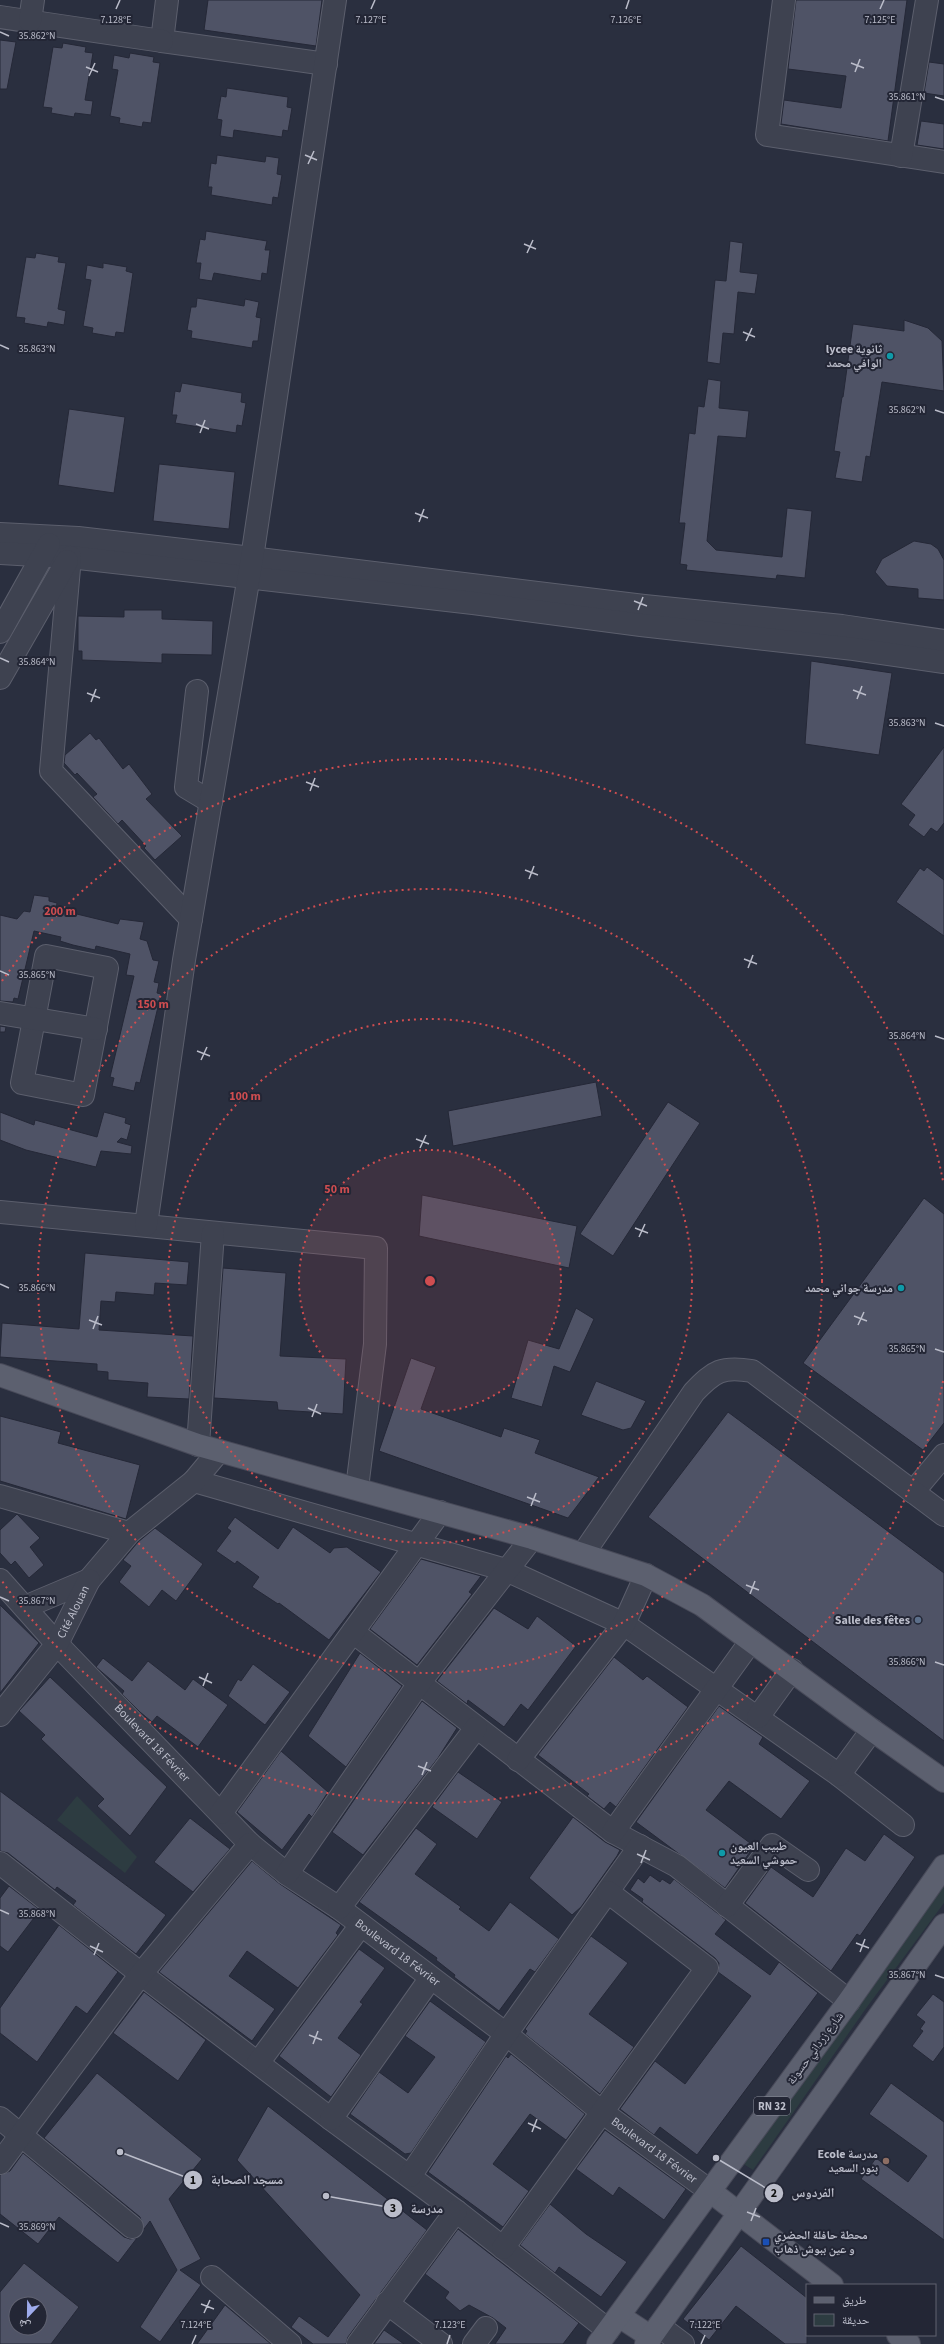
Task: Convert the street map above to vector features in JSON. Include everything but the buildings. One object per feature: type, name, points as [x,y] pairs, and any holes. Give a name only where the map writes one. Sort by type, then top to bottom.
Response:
[{"type":"main road","points":[[0,1375],[198,1445],[532,1538],[646,1575],[702,1605],[941,1781]]},
{"type":"main road","name":"شارع زرداني حسونة","points":[[609,2330],[944,1866]]},
{"type":"main road","name":"RN 32","points":[[652,2336],[944,1925]]},
{"type":"main road","name":"Boulevard 18 Février","points":[[710,2191],[831,2284]]},
{"type":"main road","points":[[609,2330],[652,2336]]},
{"type":"main road","points":[[899,2336],[909,2344]]},
{"type":"street","points":[[162,41],[167,0]]},
{"type":"street","points":[[146,1225],[191,919],[250,568],[335,0]]},
{"type":"street","points":[[784,0],[767,135],[944,162]]},
{"type":"street","points":[[901,156],[927,0]]},
{"type":"street","points":[[0,17],[32,10],[162,41],[326,64]]},
{"type":"street","points":[[0,534],[48,545],[475,594],[642,615],[944,662]]},
{"type":"street","points":[[0,553],[48,545]]},
{"type":"street","points":[[0,632],[48,545]]},
{"type":"street","points":[[0,678],[74,547]]},
{"type":"street","points":[[74,547],[51,771],[191,919]]},
{"type":"street","points":[[642,615],[842,626],[944,640]]},
{"type":"street","points":[[840,647],[842,626]]},
{"type":"street","points":[[197,691],[186,787],[211,802]]},
{"type":"street","points":[[46,956],[107,968],[96,1029],[83,1095],[22,1083],[46,956]]},
{"type":"street","points":[[0,1013],[34,1017],[96,1029]]},
{"type":"street","points":[[0,1216],[146,1225],[213,1233],[376,1248],[375,1344],[356,1488]]},
{"type":"street","points":[[198,1445],[213,1233]]},
{"type":"street","points":[[583,1554],[694,1392],[716,1373],[732,1368],[752,1371],[944,1515]]},
{"type":"street","name":"Cité Alouan","points":[[0,1715],[57,1644],[90,1580],[129,1533],[194,1481],[219,1451]]},
{"type":"street","points":[[913,1492],[944,1454]]},
{"type":"street","points":[[194,1481],[418,1543],[506,1570],[624,1624],[839,1775],[903,1825]]},
{"type":"street","points":[[0,1496],[129,1533]]},
{"type":"street","points":[[221,1813],[440,1512]]},
{"type":"street","points":[[287,1874],[420,1682],[532,1538]]},
{"type":"street","points":[[518,1760],[624,1624],[646,1575]]},
{"type":"street","name":"Boulevard 18 Février","points":[[0,1580],[57,1644],[250,1844],[287,1874],[338,1908],[430,1979],[506,2034],[602,2112],[710,2191]]},
{"type":"street","points":[[25,1607],[90,1580]]},
{"type":"street","points":[[353,1632],[420,1682],[476,1728],[613,1832],[677,1866],[848,2001]]},
{"type":"street","points":[[613,1832],[716,1688],[752,1641]]},
{"type":"street","points":[[758,1717],[792,1670]]},
{"type":"street","points":[[338,1908],[476,1728]]},
{"type":"street","points":[[839,1775],[872,1730]]},
{"type":"street","points":[[0,2163],[142,1974],[250,1844]]},
{"type":"street","points":[[727,1906],[772,1845],[808,1870]]},
{"type":"street","points":[[410,2176],[506,2034],[640,1846]]},
{"type":"street","points":[[0,1862],[142,1974],[331,2119],[456,2211],[609,2330]]},
{"type":"street","points":[[503,2248],[707,1968],[608,1892]]},
{"type":"street","points":[[258,2063],[361,1925]]},
{"type":"street","points":[[331,2119],[430,1979]]},
{"type":"street","points":[[0,2118],[132,2227]]},
{"type":"street","points":[[358,2344],[456,2211]]},
{"type":"street","points":[[212,2277],[290,2344]]},
{"type":"street","points":[[387,2303],[441,2344]]},
{"type":"street","points":[[652,2336],[683,2344]]},
{"type":"green space","points":[[77,1796],[137,1857],[125,1873],[57,1820]]},
{"type":"green space","points":[[944,1875],[944,1903],[867,2007],[753,2170],[742,2163]]},
{"type":"place","name":"lycee ثانوية الوافي محمد","points":[[890,356]]},
{"type":"place","name":"مدرسة جواني محمد","points":[[901,1288]]},
{"type":"place","name":"Salle des fêtes","points":[[918,1620]]},
{"type":"place","name":"طبيب العيون حموشي السعيد","points":[[722,1853]]},
{"type":"place","name":"مسجد الصحابة","points":[[120,2152]]},
{"type":"place","name":"الفردوس","points":[[716,2158]]},
{"type":"place","name":"Ecole مدرسة بنور السعيد","points":[[886,2161]]},
{"type":"place","name":"مدرسة","points":[[326,2196]]},
{"type":"place","name":"محطة حافلة الحضري و عين ببوش ذهاب","points":[[766,2242]]}]
